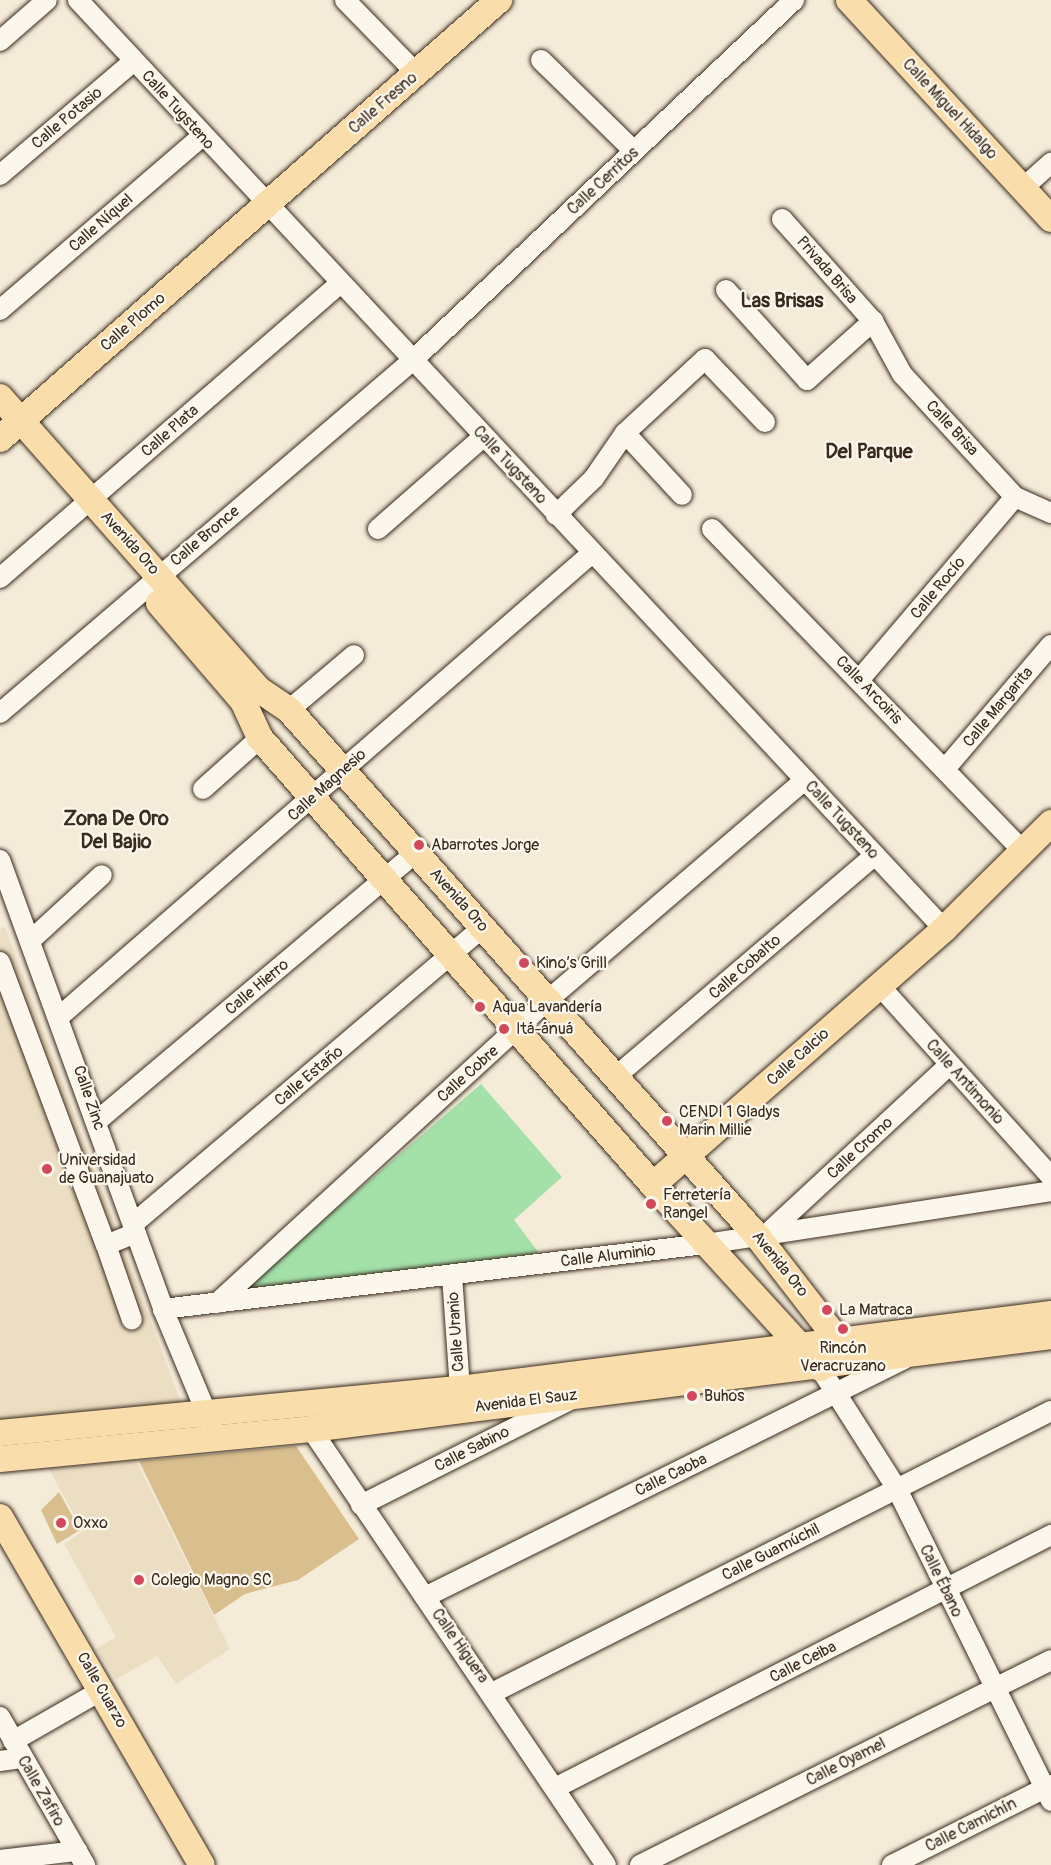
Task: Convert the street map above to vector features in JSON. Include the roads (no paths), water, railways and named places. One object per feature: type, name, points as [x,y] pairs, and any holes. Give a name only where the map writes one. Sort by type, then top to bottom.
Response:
[{"type":"main road","name":"Calle Fresno","points":[[266,205],[500,0]]},
{"type":"main road","name":"Calle Miguel Hidalgo","points":[[857,3],[1051,219]]},
{"type":"main road","name":"Calle Plomo","points":[[8,427],[266,205]]},
{"type":"main road","name":"Avenida Oro","points":[[0,397],[8,427],[85,505],[152,581],[258,689],[290,710],[548,1000],[614,1078],[686,1157],[764,1234],[855,1362]]},
{"type":"main road","name":"Avenida Oro","points":[[152,581],[243,701],[260,738],[705,1244],[801,1343],[820,1368]]},
{"type":"main road","name":"Calle Calcio","points":[[653,1185],[944,928],[1025,853],[1051,823]]},
{"type":"main road","name":"Avenida El Sauz","points":[[0,1459],[460,1389],[839,1338],[1051,1314]]},
{"type":"main road","name":"Avenida El Sauz","points":[[0,1433],[212,1427],[311,1429],[583,1393],[820,1368],[916,1352],[1051,1336]]},
{"type":"main road","name":"Calle Cuarzo","points":[[0,1516],[202,1865]]},
{"type":"street","points":[[0,41],[46,0]]},
{"type":"street","name":"Calle Tugsteno","points":[[78,0],[339,284],[944,928]]},
{"type":"street","points":[[345,0],[416,73]]},
{"type":"street","name":"Calle Cerritos","points":[[412,361],[794,0]]},
{"type":"street","points":[[541,60],[634,151]]},
{"type":"street","name":"Calle Potasio","points":[[0,176],[134,61]]},
{"type":"street","name":"Calle Níquel","points":[[0,310],[202,136]]},
{"type":"street","points":[[1023,188],[1051,163]]},
{"type":"street","name":"Privada Brisa","points":[[782,219],[873,321]]},
{"type":"street","name":"Calle Plata","points":[[0,578],[339,284]]},
{"type":"street","points":[[726,290],[807,380],[873,321]]},
{"type":"street","name":"Calle Brisa","points":[[873,321],[902,374],[1015,497],[1051,513]]},
{"type":"street","points":[[556,515],[594,478],[625,433],[705,359],[765,422]]},
{"type":"street","name":"Calle Bronce","points":[[0,713],[412,361]]},
{"type":"street","points":[[625,433],[682,495]]},
{"type":"street","points":[[378,530],[483,437]]},
{"type":"street","name":"Calle Rocío","points":[[860,679],[1015,497]]},
{"type":"street","name":"Calle Arcoiris","points":[[712,529],[860,679],[1025,853]]},
{"type":"street","name":"Calle Magnesio","points":[[60,1016],[592,553]]},
{"type":"street","name":"Calle Margarita","points":[[945,769],[1051,645]]},
{"type":"street","points":[[290,710],[354,655]]},
{"type":"street","points":[[203,789],[260,738]]},
{"type":"street","name":"Calle Cobre","points":[[217,1303],[548,1000],[805,780]]},
{"type":"street","name":"Calle Hierro","points":[[97,1120],[416,852]]},
{"type":"street","name":"Calle Cobalto","points":[[614,1078],[875,855]]},
{"type":"street","name":"Calle Zinc","points":[[0,860],[60,1016],[163,1309],[212,1427]]},
{"type":"street","points":[[31,940],[102,875]]},
{"type":"street","name":"Calle Estaño","points":[[106,1245],[135,1228],[483,927]]},
{"type":"street","points":[[0,962],[132,1320]]},
{"type":"street","name":"Calle Antimonio","points":[[879,985],[1051,1177]]},
{"type":"street","name":"Calle Cromo","points":[[764,1234],[949,1065]]},
{"type":"street","name":"Calle Aluminio","points":[[163,1309],[705,1244],[1051,1191]]},
{"type":"street","name":"Calle Uranio","points":[[452,1275],[460,1389]]},
{"type":"street","name":"Calle Caoba","points":[[425,1597],[838,1393],[916,1352]]},
{"type":"street","name":"Calle Ébano","points":[[820,1368],[897,1489],[993,1688],[1049,1791]]},
{"type":"street","name":"Calle Sabino","points":[[361,1505],[583,1393]]},
{"type":"street","name":"Calle Guamúchil","points":[[492,1693],[1051,1411]]},
{"type":"street","name":"Calle Higuera","points":[[311,1429],[492,1693],[606,1865]]},
{"type":"street","name":"Calle Ceiba","points":[[555,1788],[1051,1535]]},
{"type":"street","name":"Calle Oyamel","points":[[640,1865],[1051,1660]]},
{"type":"street","points":[[0,1761],[102,1690]]},
{"type":"street","name":"Calle Zafiro","points":[[0,1717],[81,1858]]},
{"type":"street","name":"Calle Camichín","points":[[892,1865],[1049,1791]]},
{"type":"street","points":[[0,1860],[81,1858]]},
{"type":"place","name":"Abarrotes Jorge","points":[[419,845]]},
{"type":"place","name":"Kino’s Grill","points":[[524,963]]},
{"type":"place","name":"Aqua Lavandería","points":[[480,1007]]},
{"type":"place","name":"Itá-ánuá","points":[[504,1029]]},
{"type":"place","name":"CENDI 1 Gladys Marin Millie","points":[[667,1121]]},
{"type":"place","name":"Universidad de Guanajuato","points":[[47,1169]]},
{"type":"place","name":"Ferretería Rangel","points":[[651,1204]]},
{"type":"place","name":"La Matraca","points":[[827,1310]]},
{"type":"place","name":"Rincón Veracruzano","points":[[843,1329]]},
{"type":"place","name":"Buhos","points":[[692,1396]]},
{"type":"place","name":"Oxxo","points":[[61,1523]]},
{"type":"place","name":"Colegio Magno SC","points":[[139,1580]]},
{"type":"district","name":"Las Brisas","points":[[782,300]]},
{"type":"district","name":"Del Parque","points":[[869,451]]},
{"type":"district","name":"Zona De Oro Del Bajio","points":[[116,830]]}]
